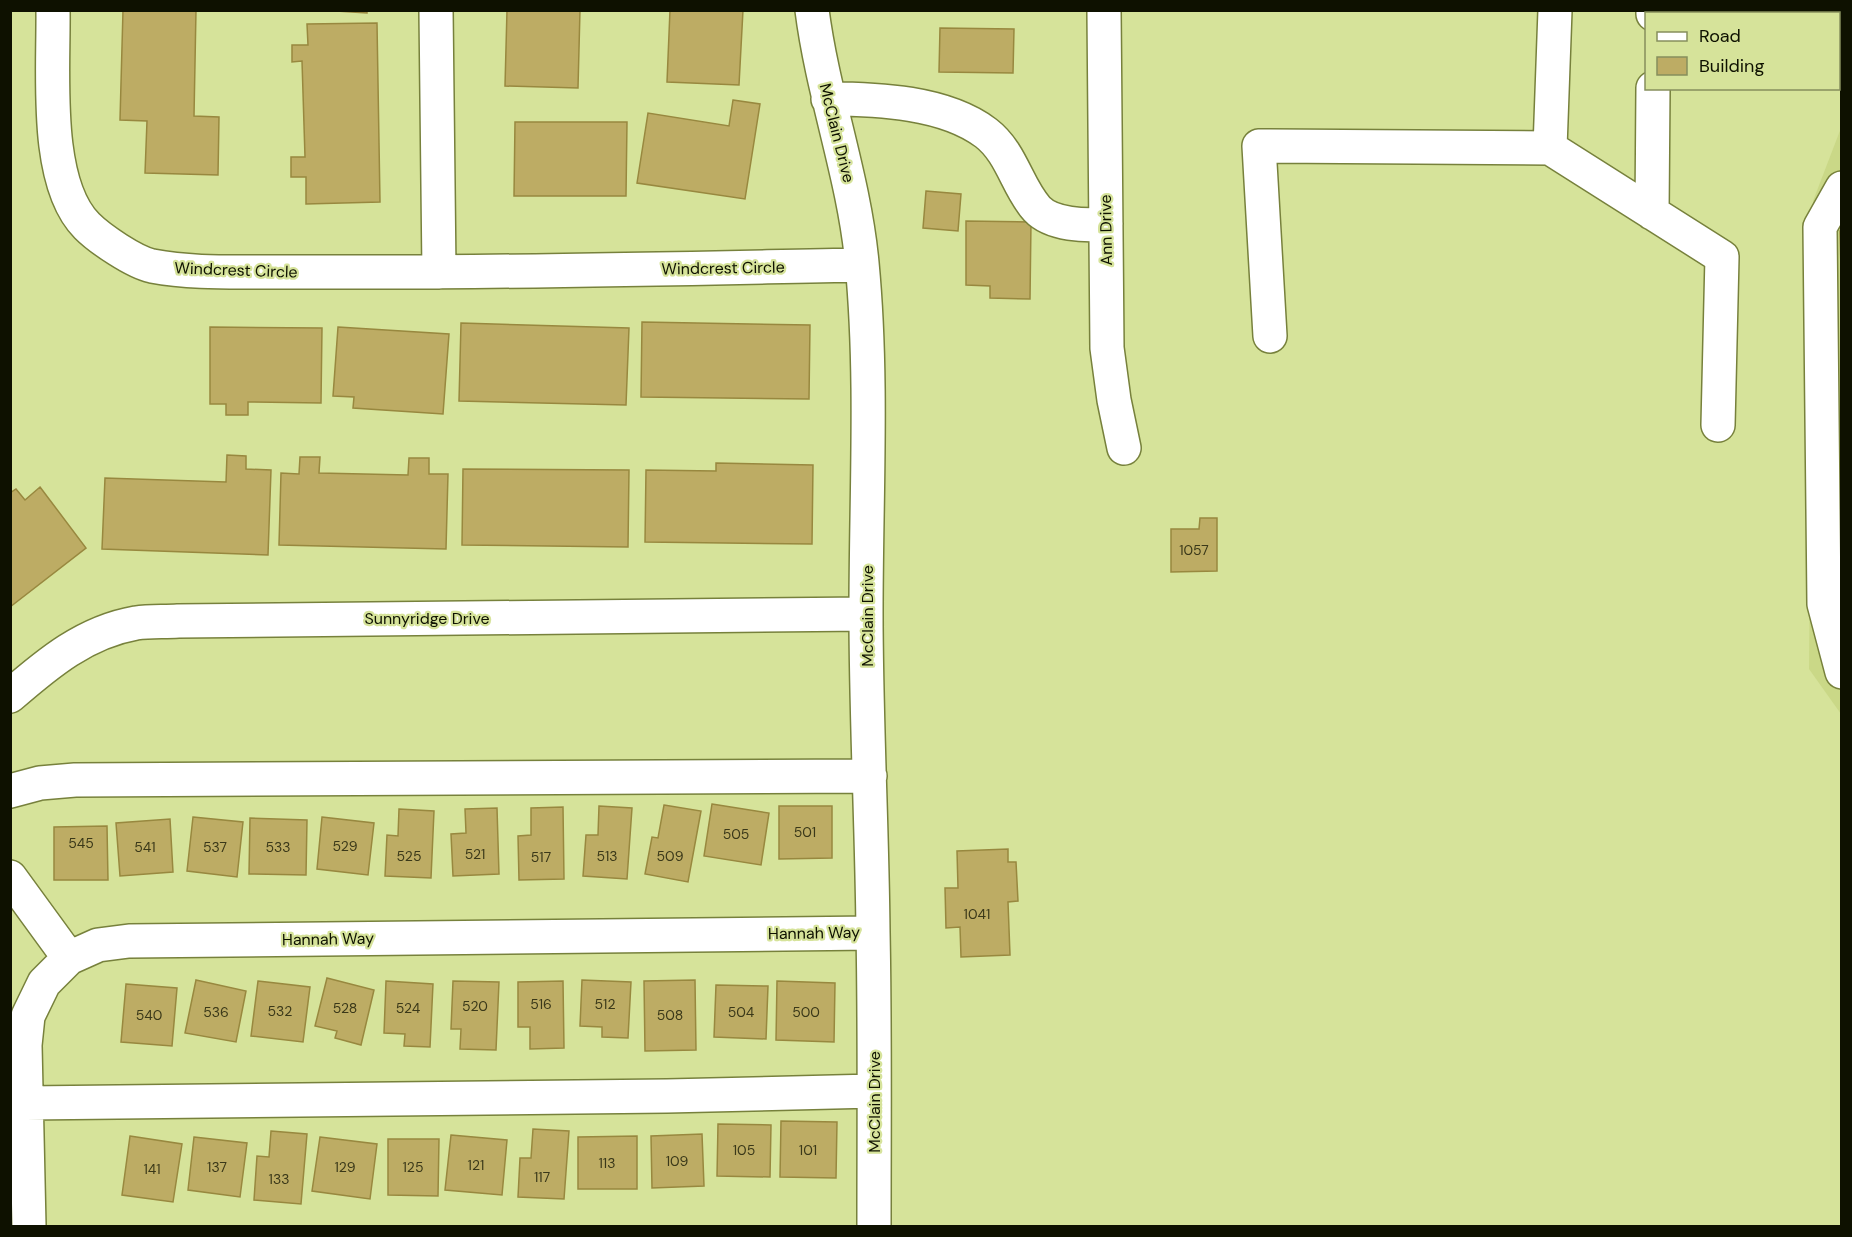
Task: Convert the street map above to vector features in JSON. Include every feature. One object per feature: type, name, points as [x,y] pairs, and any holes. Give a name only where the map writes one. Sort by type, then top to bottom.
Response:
[{"type":"street","name":"Windcrest Circle","points":[[53,10],[54,132],[60,176],[70,203],[87,226],[117,248],[148,265],[190,272],[439,272],[862,265]]},
{"type":"street","points":[[436,10],[439,272]]},
{"type":"street","name":"McClain Drive","points":[[812,10],[828,99],[857,216],[867,330],[866,614],[873,933],[874,1227]]},
{"type":"street","name":"Ann Drive","points":[[1104,10],[1107,348],[1114,400],[1124,448]]},
{"type":"street","points":[[1550,148],[1555,10]]},
{"type":"street","points":[[1652,213],[1653,90]]},
{"type":"street","points":[[828,99],[874,99],[926,108],[961,118],[987,134],[1005,153],[1038,210],[1060,222],[1087,226],[1106,224]]},
{"type":"street","points":[[1270,336],[1259,146],[1550,148],[1722,257],[1718,425]]},
{"type":"street","points":[[1842,188],[1820,227],[1824,604],[1842,672]]},
{"type":"street","name":"Sunnyridge Drive","points":[[10,696],[43,666],[75,645],[106,631],[137,623],[866,614]]},
{"type":"street","points":[[10,791],[40,783],[75,780],[870,776]]},
{"type":"street","points":[[10,878],[69,958]]},
{"type":"street","name":"Hannah Way","points":[[29,1227],[25,1045],[28,1016],[44,983],[69,958],[98,945],[129,941],[873,933]]},
{"type":"street","points":[[26,1103],[667,1096],[874,1091]]},
{"type":"shaded area","points":[[1841,128],[1841,714],[1809,669],[1813,201]]},
{"type":"building","points":[[123,10],[196,10],[194,116],[219,117],[218,175],[145,173],[147,121],[120,120]]},
{"type":"building","points":[[320,10],[367,10],[367,13]]},
{"type":"building","points":[[507,10],[580,10],[578,88],[505,86]]},
{"type":"building","points":[[670,10],[743,10],[739,85],[667,82]]},
{"type":"building","points":[[377,23],[380,202],[306,204],[306,177],[291,177],[291,157],[305,157],[302,61],[292,62],[292,45],[308,45],[307,24]]},
{"type":"building","points":[[940,28],[1014,29],[1013,73],[939,72]]},
{"type":"building","points":[[733,100],[760,104],[745,199],[637,183],[648,113],[729,126]]},
{"type":"building","points":[[515,122],[627,122],[626,196],[514,196]]},
{"type":"building","points":[[926,191],[961,194],[958,231],[923,228]]},
{"type":"building","points":[[966,221],[1031,222],[1030,299],[990,298],[990,286],[966,285]]},
{"type":"building","points":[[1840,231],[1842,231],[1842,307]]},
{"type":"building","points":[[642,322],[810,325],[809,399],[641,397]]},
{"type":"building","points":[[461,323],[629,328],[626,405],[459,401]]},
{"type":"building","points":[[210,327],[322,328],[321,403],[248,402],[248,415],[226,415],[226,404],[210,404]]},
{"type":"building","points":[[338,327],[449,334],[443,414],[353,408],[354,397],[333,396]]},
{"type":"building","points":[[227,455],[246,456],[246,469],[271,470],[268,555],[102,549],[105,478],[226,482]]},
{"type":"building","points":[[300,457],[320,457],[319,473],[408,475],[409,458],[429,458],[429,474],[448,474],[446,549],[279,545],[281,473],[299,474]]},
{"type":"building","points":[[716,463],[813,465],[812,544],[645,542],[646,470],[716,471]]},
{"type":"building","points":[[463,469],[629,470],[628,547],[462,545]]},
{"type":"building","points":[[40,487],[86,548],[10,607],[10,493],[16,489],[25,500]]},
{"type":"building","points":[[1200,518],[1217,518],[1217,571],[1171,572],[1171,529],[1199,529]]},
{"type":"building","points":[[712,804],[769,813],[761,865],[704,856]]},
{"type":"building","points":[[664,805],[701,811],[688,882],[645,874],[652,837],[658,838]]},
{"type":"building","points":[[599,806],[632,808],[627,879],[583,876],[586,835],[598,835]]},
{"type":"building","points":[[779,806],[832,806],[832,858],[779,859]]},
{"type":"building","points":[[563,807],[564,879],[519,880],[518,836],[531,835],[531,808]]},
{"type":"building","points":[[497,808],[499,874],[453,876],[451,834],[466,833],[465,809]]},
{"type":"building","points":[[399,809],[434,811],[431,878],[385,876],[387,835],[398,836]]},
{"type":"building","points":[[193,817],[243,822],[237,877],[187,871]]},
{"type":"building","points":[[322,817],[374,823],[368,875],[317,869]]},
{"type":"building","points":[[250,818],[307,820],[306,875],[249,874]]},
{"type":"building","points":[[170,819],[173,872],[120,876],[116,823]]},
{"type":"building","points":[[107,826],[108,880],[54,880],[54,827]]},
{"type":"building","points":[[1008,849],[1008,862],[1016,862],[1018,901],[1008,902],[1010,955],[961,957],[960,927],[946,928],[945,888],[958,888],[957,851]]},
{"type":"building","points":[[327,978],[374,990],[361,1045],[335,1038],[337,1031],[315,1026]]},
{"type":"building","points":[[196,980],[246,991],[236,1042],[185,1033]]},
{"type":"building","points":[[582,980],[631,982],[628,1038],[602,1037],[602,1027],[580,1026]]},
{"type":"building","points":[[695,980],[696,1050],[645,1051],[644,981]]},
{"type":"building","points":[[258,981],[310,987],[303,1042],[251,1036]]},
{"type":"building","points":[[386,981],[433,984],[430,1047],[404,1046],[405,1034],[384,1033]]},
{"type":"building","points":[[453,981],[499,982],[496,1050],[460,1049],[461,1029],[451,1029]]},
{"type":"building","points":[[563,981],[564,1048],[530,1049],[530,1027],[518,1027],[518,982]]},
{"type":"building","points":[[777,981],[835,983],[834,1042],[776,1040]]},
{"type":"building","points":[[126,984],[177,988],[172,1046],[121,1042]]},
{"type":"building","points":[[716,985],[768,986],[766,1039],[714,1037]]},
{"type":"building","points":[[781,1121],[837,1122],[836,1178],[780,1177]]},
{"type":"building","points":[[718,1124],[771,1125],[770,1177],[717,1176]]},
{"type":"building","points":[[533,1129],[569,1131],[564,1199],[518,1197],[520,1158],[531,1158]]},
{"type":"building","points":[[271,1131],[307,1134],[301,1204],[254,1200],[257,1156],[269,1157]]},
{"type":"building","points":[[702,1134],[704,1186],[652,1188],[651,1136]]},
{"type":"building","points":[[451,1135],[507,1140],[502,1195],[445,1190]]},
{"type":"building","points":[[130,1136],[182,1144],[173,1202],[122,1195]]},
{"type":"building","points":[[637,1136],[637,1189],[578,1189],[578,1137]]},
{"type":"building","points":[[194,1137],[247,1143],[240,1197],[188,1190]]},
{"type":"building","points":[[320,1137],[377,1144],[370,1199],[312,1191]]},
{"type":"building","points":[[388,1139],[439,1139],[438,1196],[388,1195]]}]
